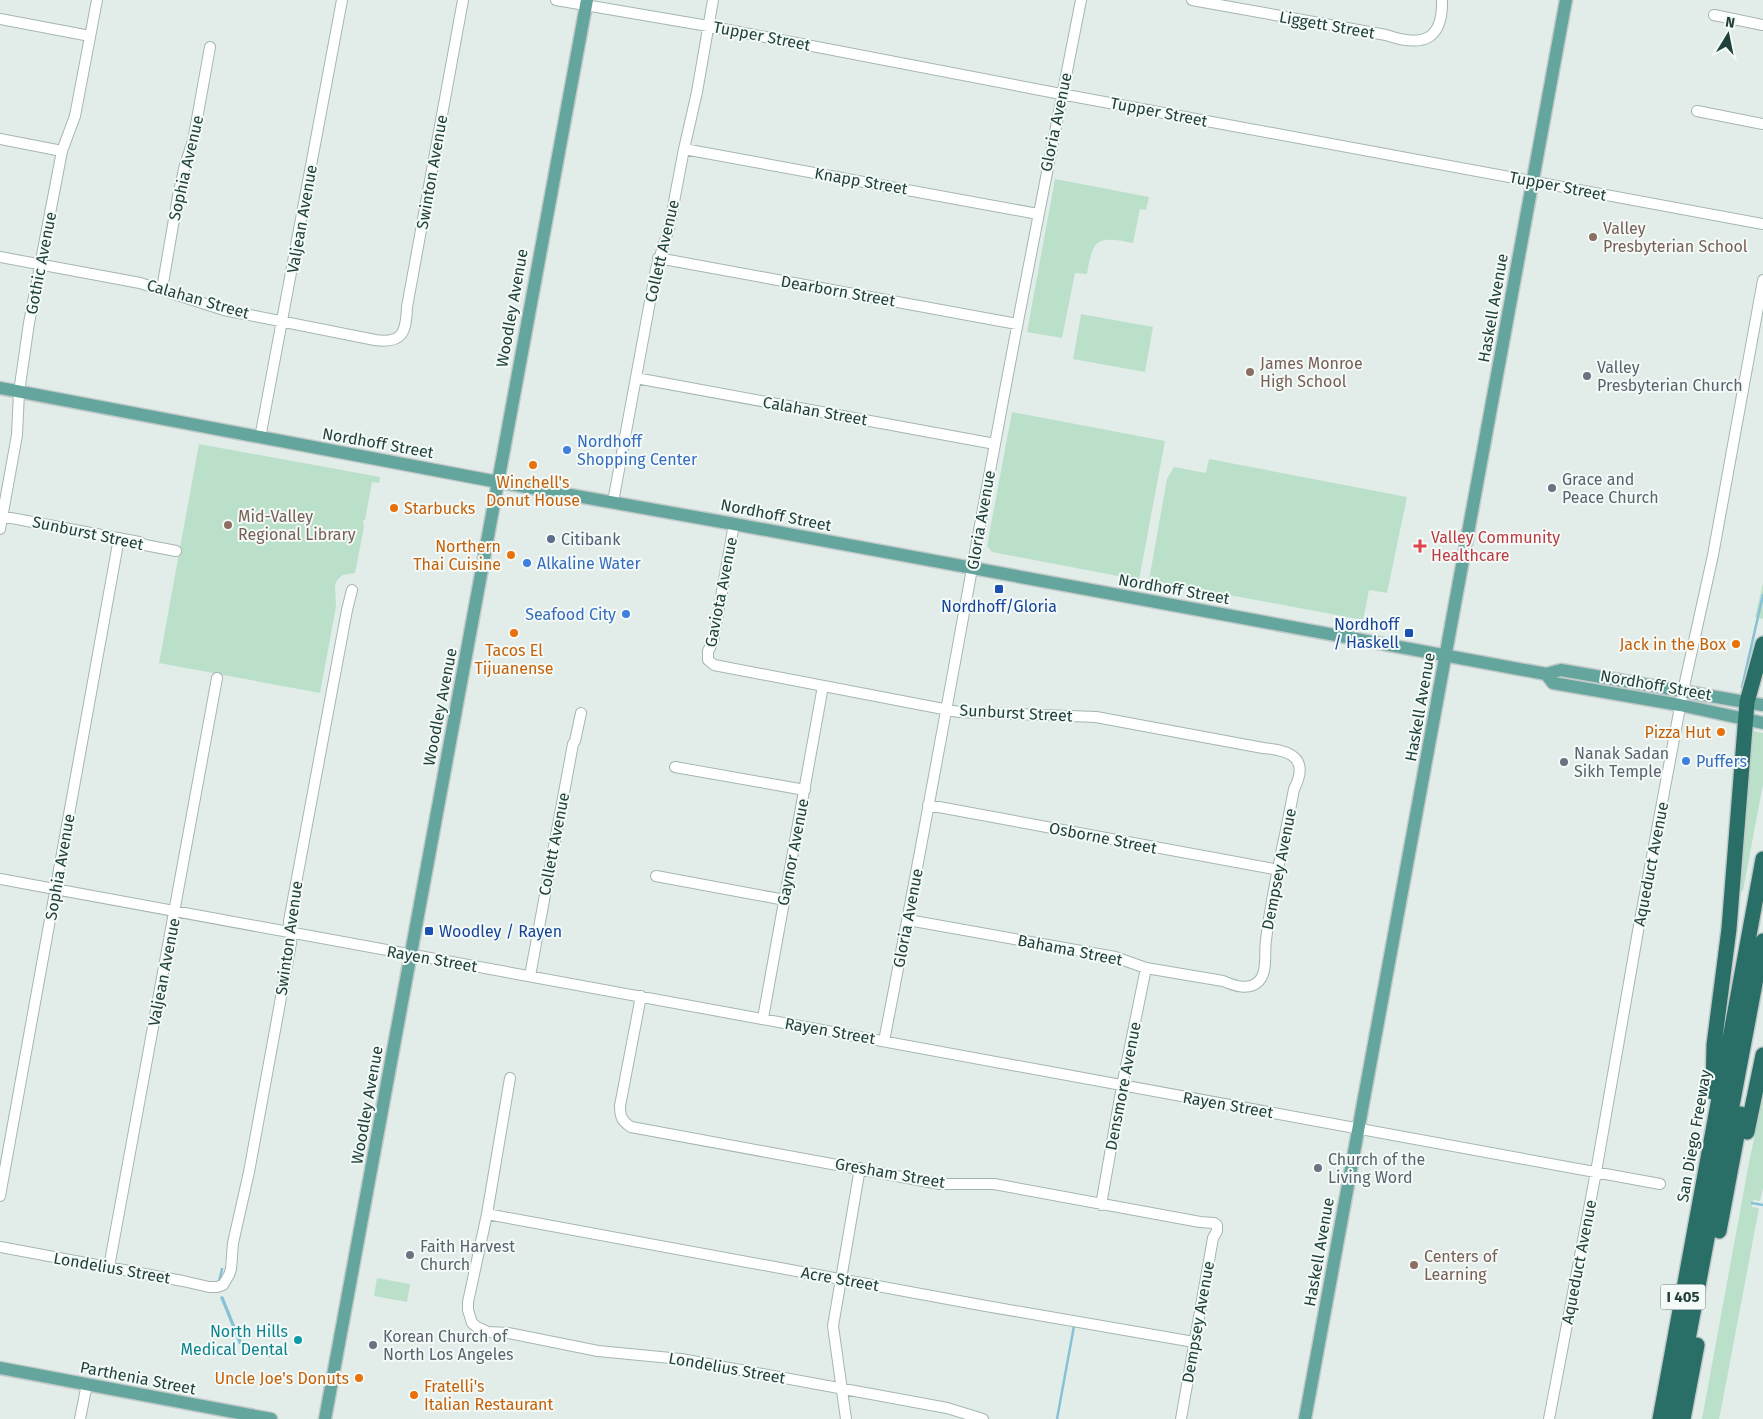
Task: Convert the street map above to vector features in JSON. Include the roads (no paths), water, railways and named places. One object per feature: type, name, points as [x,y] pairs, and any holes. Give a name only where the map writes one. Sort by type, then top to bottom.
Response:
[{"type":"highway","points":[[1714,1124],[1714,1045],[1729,929],[1747,702],[1763,644]]},
{"type":"highway","name":"San Diego Freeway","points":[[1660,1419],[1763,859]]},
{"type":"highway","points":[[1669,1419],[1756,949],[1757,941],[1750,931]]},
{"type":"highway","points":[[1673,1419],[1763,941]]},
{"type":"highway","name":"I 405","points":[[1684,1419],[1763,989]]},
{"type":"highway","points":[[1726,1198],[1746,1141],[1763,1055]]},
{"type":"main road","name":"Haskell Avenue","points":[[1305,1419],[1566,0]]},
{"type":"main road","name":"Woodley Avenue","points":[[325,1419],[586,2]]},
{"type":"main road","name":"Nordhoff Street","points":[[0,388],[260,438],[1546,674],[1561,670],[1763,705]]},
{"type":"main road","name":"Nordhoff Street","points":[[1546,674],[1553,683],[1680,705],[1763,723]]},
{"type":"main road","name":"Parthenia Street","points":[[0,1368],[271,1419]]},
{"type":"street","name":"Gothic Avenue","points":[[0,529],[17,435],[19,392],[41,264],[62,151],[75,116],[97,0]]},
{"type":"street","name":"Valjean Avenue","points":[[260,438],[342,0]]},
{"type":"street","name":"Swinton Avenue","points":[[395,340],[404,331],[407,320],[407,307],[464,0]]},
{"type":"street","name":"Tupper Street","points":[[556,0],[586,2],[1061,94],[1763,224]]},
{"type":"street","name":"Collett Avenue","points":[[613,502],[658,258],[669,228],[697,92],[713,0]]},
{"type":"street","name":"Gloria Avenue","points":[[884,1041],[908,920],[1017,324],[1081,0]]},
{"type":"street","name":"Liggett Street","points":[[1192,0],[1386,35],[1412,42],[1431,36],[1435,32],[1440,19],[1442,0]]},
{"type":"street","points":[[1714,15],[1763,25]]},
{"type":"street","points":[[0,20],[90,36]]},
{"type":"street","name":"Sophia Avenue","points":[[162,289],[178,196],[193,141],[210,47]]},
{"type":"street","points":[[1697,111],[1763,124]]},
{"type":"street","points":[[0,140],[62,151]]},
{"type":"street","name":"Knapp Street","points":[[684,149],[1038,214]]},
{"type":"street","name":"Calahan Street","points":[[0,258],[140,283],[216,308],[375,340],[395,340]]},
{"type":"street","name":"Dearborn Street","points":[[658,258],[1017,324]]},
{"type":"street","name":"Aqueduct Avenue","points":[[1549,1419],[1596,1172],[1680,705],[1713,555],[1763,280]]},
{"type":"street","name":"Calahan Street","points":[[636,378],[995,444]]},
{"type":"street","name":"Sunburst Street","points":[[1,516],[140,542],[145,545],[176,551]]},
{"type":"street","name":"Gaviota Avenue","points":[[708,660],[708,651],[713,642],[734,524]]},
{"type":"street","name":"Sophia Avenue","points":[[0,1196],[119,538]]},
{"type":"street","name":"Swinton Avenue","points":[[223,1285],[231,1269],[233,1243],[249,1172],[291,943],[289,921],[352,590]]},
{"type":"street","name":"Sunburst Street","points":[[708,660],[718,666],[959,712],[1096,717],[1281,750],[1296,757]]},
{"type":"street","name":"Valjean Avenue","points":[[108,1267],[217,678]]},
{"type":"street","name":"Gaynor Avenue","points":[[762,1018],[823,686]]},
{"type":"street","name":"Collett Avenue","points":[[530,976],[573,744],[581,713]]},
{"type":"street","name":"Dempsey Avenue","points":[[1259,981],[1264,967],[1266,940],[1294,789],[1300,772],[1296,757]]},
{"type":"street","points":[[675,767],[805,790]]},
{"type":"street","name":"Osborne Street","points":[[928,805],[1279,870]]},
{"type":"street","points":[[656,876],[785,900]]},
{"type":"street","name":"Rayen Street","points":[[0,879],[1660,1184]]},
{"type":"street","name":"Bahama Street","points":[[908,920],[1115,957],[1146,968],[1223,981],[1241,987],[1250,986],[1259,981]]},
{"type":"street","name":"Densmore Avenue","points":[[1100,1204],[1146,968]]},
{"type":"street","name":"Gresham Street","points":[[641,996],[620,1106],[620,1113],[624,1122],[640,1129],[940,1184],[994,1184],[1217,1225]]},
{"type":"street","points":[[487,1214],[510,1078]]},
{"type":"street","points":[[846,1419],[840,1388],[833,1326],[860,1168]]},
{"type":"street","name":"Londelius Street","points":[[487,1214],[468,1302],[469,1316],[477,1328],[488,1332],[508,1333],[598,1351],[681,1359],[947,1408],[983,1419]]},
{"type":"street","name":"Acre Street","points":[[487,1214],[1194,1342]]},
{"type":"street","name":"Dempsey Avenue","points":[[1181,1419],[1213,1238],[1217,1231],[1217,1225]]},
{"type":"street","name":"Londelius Street","points":[[0,1247],[209,1287],[217,1288],[223,1285]]},
{"type":"street","points":[[80,1419],[87,1384]]},
{"type":"water","points":[[223,1296],[243,1345],[239,1344],[220,1297]]},
{"type":"waterway","points":[[1742,687],[1763,595]]},
{"type":"waterway","points":[[1752,1203],[1763,1205]]},
{"type":"waterway","points":[[219,1282],[222,1269]]},
{"type":"waterway","points":[[1057,1419],[1074,1326]]},
{"type":"waterway","points":[[241,1342],[244,1349],[268,1354],[269,1356]]},
{"type":"place","name":"Valley Presbyterian School","points":[[1593,237]]},
{"type":"place","name":"James Monroe High School","points":[[1250,372]]},
{"type":"place","name":"Valley Presbyterian Church","points":[[1587,376]]},
{"type":"place","name":"Nordhoff Shopping Center","points":[[567,450]]},
{"type":"place","name":"Winchell's Donut House","points":[[533,465]]},
{"type":"place","name":"Grace and Peace Church","points":[[1552,488]]},
{"type":"place","name":"Starbucks","points":[[394,508]]},
{"type":"place","name":"Mid-Valley Regional Library","points":[[228,525]]},
{"type":"place","name":"Citibank","points":[[551,539]]},
{"type":"place","name":"Valley Community Healthcare","points":[[1420,546]]},
{"type":"place","name":"Northern Thai Cuisine","points":[[511,555]]},
{"type":"place","name":"Alkaline Water","points":[[527,563]]},
{"type":"place","name":"Nordhoff/Gloria","points":[[999,589]]},
{"type":"place","name":"Seafood City","points":[[626,614]]},
{"type":"place","name":"Tacos El Tijuanense","points":[[514,633]]},
{"type":"place","name":"Nordhoff / Haskell","points":[[1409,633]]},
{"type":"place","name":"Jack in the Box","points":[[1736,644]]},
{"type":"place","name":"Pizza Hut","points":[[1721,732]]},
{"type":"place","name":"Puffers","points":[[1686,761]]},
{"type":"place","name":"Nanak Sadan Sikh Temple","points":[[1564,762]]},
{"type":"place","name":"Woodley / Rayen","points":[[429,931]]},
{"type":"place","name":"Church of the Living Word","points":[[1318,1168]]},
{"type":"place","name":"Faith Harvest Church","points":[[410,1255]]},
{"type":"place","name":"Centers of Learning","points":[[1414,1265]]},
{"type":"place","name":"North Hills Medical Dental","points":[[298,1340]]},
{"type":"place","name":"Korean Church of North Los Angeles","points":[[373,1345]]},
{"type":"place","name":"Uncle Joe's Donuts","points":[[359,1378]]},
{"type":"place","name":"Fratelli's Italian Restaurant","points":[[414,1395]]}]
